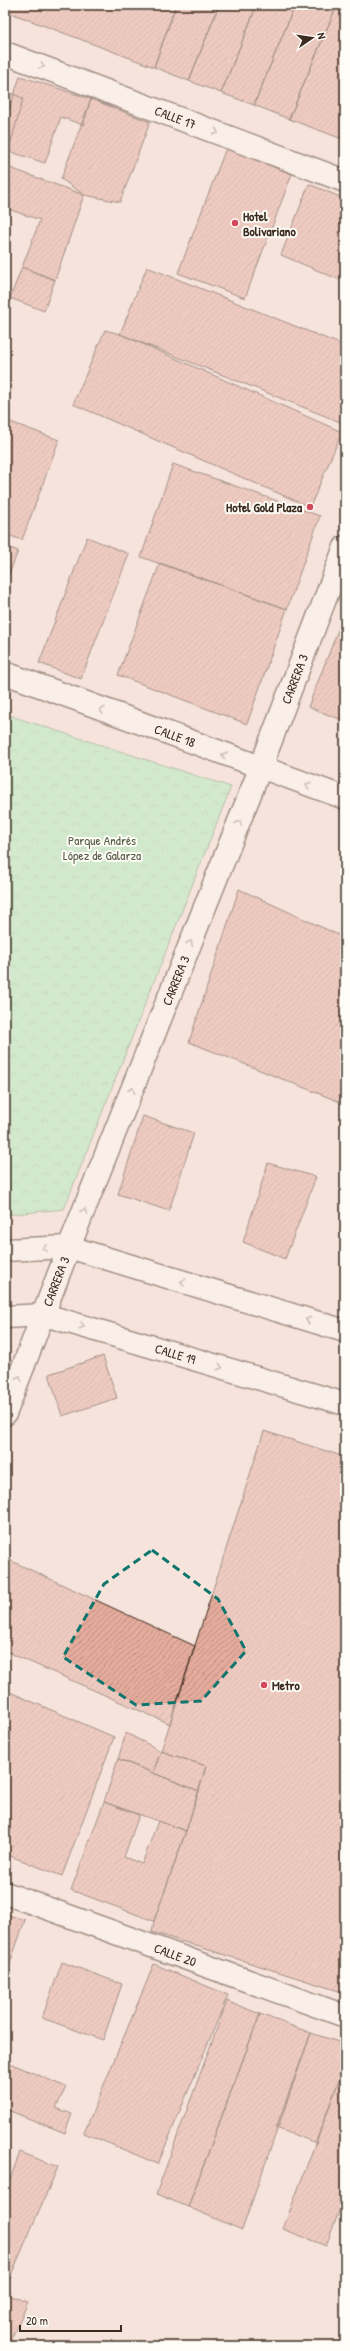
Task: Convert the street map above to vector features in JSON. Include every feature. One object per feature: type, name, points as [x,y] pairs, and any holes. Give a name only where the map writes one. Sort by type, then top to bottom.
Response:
[{"type":"street","name":"CALLE 17","points":[[5,53],[345,180]]},
{"type":"street","name":"CARRERA 3","points":[[5,1414],[45,1315],[69,1247],[260,769],[345,547]]},
{"type":"street","name":"CALLE 18","points":[[5,674],[260,769],[345,798]]},
{"type":"street","points":[[5,1250],[69,1247],[345,1331]]},
{"type":"street","name":"CALLE 19","points":[[5,1317],[45,1315],[345,1404]]},
{"type":"street","name":"CALLE 20","points":[[5,1893],[345,2016]]},
{"type":"highlighted area","points":[[152,1550],[218,1599],[246,1651],[201,1701],[136,1705],[63,1657],[104,1584]]},
{"type":"green space","name":"Parque Andrés López de Galarza","points":[[5,714],[231,787],[64,1209],[5,1215]]},
{"type":"building","points":[[5,5],[176,5],[154,67],[5,11]]},
{"type":"building","points":[[176,5],[219,5],[189,81],[154,67]]},
{"type":"building","points":[[219,5],[257,5],[221,93],[189,81]]},
{"type":"building","points":[[257,5],[295,5],[254,105],[221,93]]},
{"type":"building","points":[[295,5],[337,5],[289,119],[254,105]]},
{"type":"building","points":[[337,5],[345,5],[345,140],[289,119]]},
{"type":"building","points":[[20,76],[91,99],[83,125],[61,117],[45,163],[5,150],[5,123]]},
{"type":"building","points":[[5,91],[23,98],[7,157],[5,155]]},
{"type":"building","points":[[91,99],[150,122],[120,202],[84,195],[61,179]]},
{"type":"building","name":"Hotel Bolivariano","points":[[226,148],[292,174],[245,298],[178,273]]},
{"type":"building","points":[[5,166],[84,195],[55,280],[22,267],[40,220],[5,208]]},
{"type":"building","points":[[309,184],[345,199],[345,282],[281,255]]},
{"type":"building","points":[[22,267],[55,280],[44,311],[10,298]]},
{"type":"building","points":[[147,267],[345,346],[345,424],[120,334]]},
{"type":"building","points":[[105,330],[120,334],[342,432],[310,507],[73,404]]},
{"type":"building","points":[[5,420],[59,440],[22,540],[5,534]]},
{"type":"building","points":[[173,464],[320,516],[287,609],[141,557]]},
{"type":"building","points":[[87,537],[129,554],[81,679],[39,663]]},
{"type":"building","points":[[5,546],[18,551],[5,585]]},
{"type":"building","points":[[160,563],[287,609],[247,724],[118,675]]},
{"type":"building","points":[[340,625],[345,627],[345,713],[342,720],[308,707]]},
{"type":"building","points":[[239,889],[345,938],[345,1104],[189,1042]]},
{"type":"building","points":[[143,1116],[194,1133],[169,1211],[118,1194]]},
{"type":"building","points":[[268,1163],[316,1177],[285,1259],[243,1242]]},
{"type":"building","points":[[103,1356],[117,1398],[62,1416],[49,1374]]},
{"type":"building","name":"Metro","points":[[264,1431],[345,1457],[345,1993],[152,1932],[154,1921],[186,1831],[206,1766],[161,1751]]},
{"type":"building","points":[[5,1558],[195,1646],[170,1724],[5,1651]]},
{"type":"building","points":[[5,1690],[114,1737],[62,1876],[5,1854]]},
{"type":"building","points":[[126,1733],[161,1751],[153,1773],[118,1759]]},
{"type":"building","points":[[161,1751],[206,1766],[199,1791],[153,1773]]},
{"type":"building","points":[[118,1759],[199,1791],[186,1831],[104,1802]]},
{"type":"building","points":[[104,1802],[139,1815],[124,1857],[142,1864],[158,1821],[186,1831],[154,1921],[71,1890]]},
{"type":"building","points":[[5,1914],[25,1920],[5,1978]]},
{"type":"building","points":[[62,1962],[122,1984],[103,2040],[42,2018]]},
{"type":"building","points":[[154,1964],[228,1995],[158,2164],[84,2133]]},
{"type":"building","points":[[227,2001],[260,2014],[188,2207],[156,2194]]},
{"type":"building","points":[[260,2014],[311,2033],[242,2230],[188,2207]]},
{"type":"building","points":[[311,2033],[345,2044],[345,2064],[316,2143],[276,2128]]},
{"type":"building","points":[[5,2061],[66,2087],[56,2108],[72,2114],[65,2133],[5,2109]]},
{"type":"building","points":[[345,2064],[345,2195],[326,2246],[283,2229]]},
{"type":"building","points":[[20,2152],[58,2167],[5,2289],[5,2193]]},
{"type":"building","points":[[5,2294],[28,2302],[8,2346],[5,2346]]},
{"type":"place","name":"Hotel Bolivariano","points":[[235,223]]},
{"type":"place","name":"Hotel Gold Plaza","points":[[310,507]]},
{"type":"place","name":"Metro","points":[[264,1685]]}]
